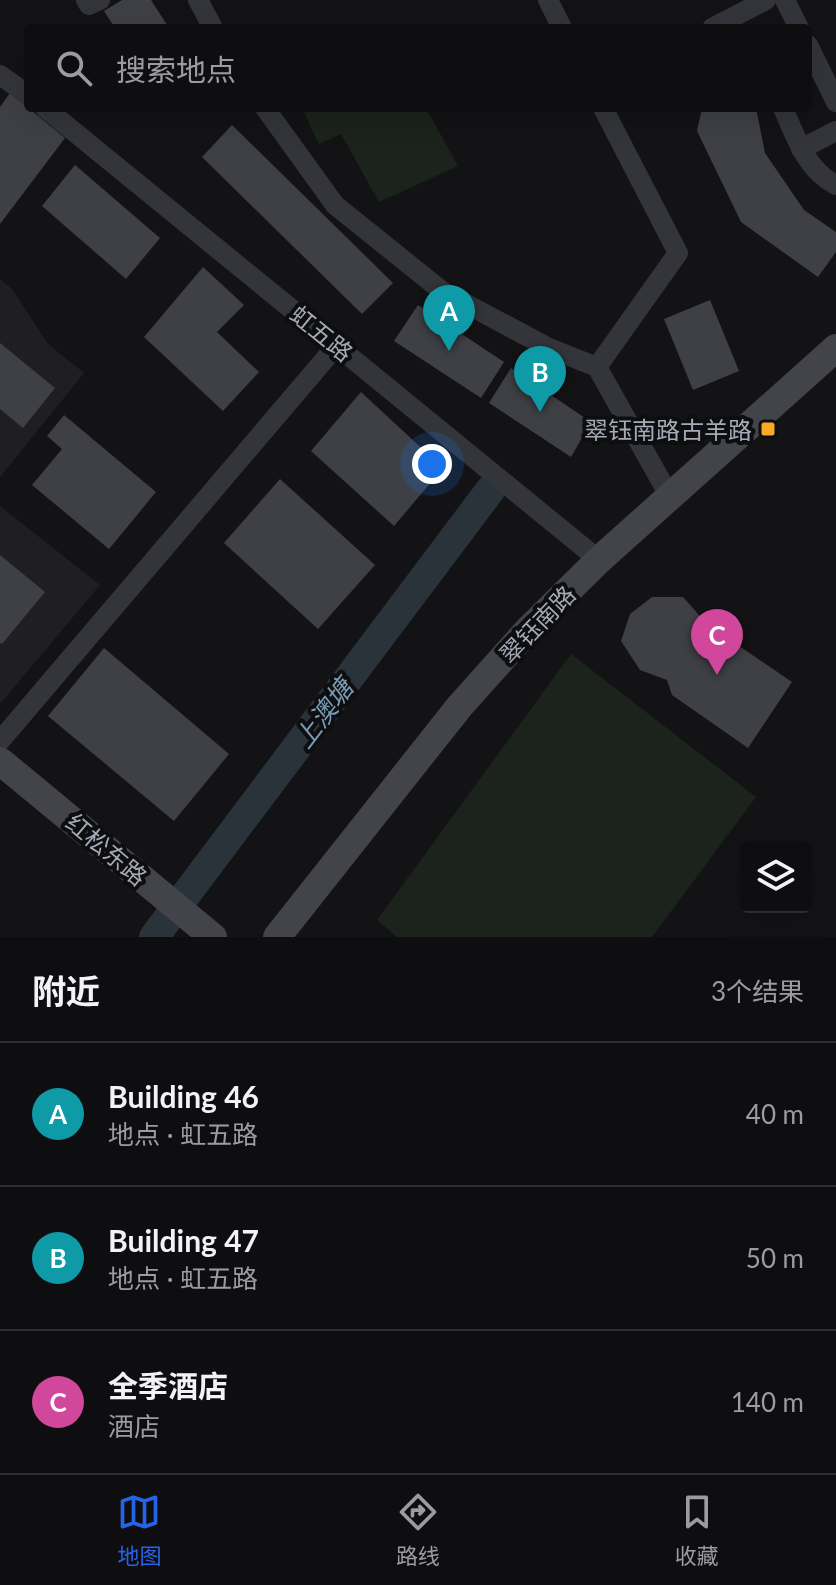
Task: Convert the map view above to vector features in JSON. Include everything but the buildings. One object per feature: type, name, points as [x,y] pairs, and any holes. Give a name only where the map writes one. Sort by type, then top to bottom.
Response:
[{"type":"street","points":[[86,0],[89,5],[100,0]]},
{"type":"street","points":[[198,0],[211,24]]},
{"type":"street","points":[[548,0],[560,24]]},
{"type":"street","points":[[720,24],[766,0]]},
{"type":"street","points":[[785,0],[797,24]]},
{"type":"street","points":[[812,53],[836,102]]},
{"type":"street","points":[[0,75],[24,92]]},
{"type":"street","name":"虹五路","points":[[50,112],[599,560]]},
{"type":"street","points":[[268,112],[335,205],[442,291],[549,348],[597,367],[670,497]]},
{"type":"street","points":[[597,367],[678,253],[605,112]]},
{"type":"street","points":[[785,112],[801,149],[820,177],[836,185]]},
{"type":"street","points":[[801,149],[836,131]]},
{"type":"street","points":[[0,741],[337,345]]},
{"type":"street","name":"翠钰南路","points":[[277,937],[459,707],[528,630],[599,560],[836,348]]},
{"type":"street","name":"红松东路","points":[[0,761],[212,936]]},
{"type":"shaded area","points":[[304,112],[428,112],[458,166],[379,202],[341,134],[319,144]]},
{"type":"shaded area","points":[[0,279],[12,289],[48,344],[84,373],[0,477]]},
{"type":"shaded area","points":[[0,506],[100,585],[0,704]]},
{"type":"shaded area","points":[[571,654],[756,797],[652,937],[397,937],[377,920]]},
{"type":"waterway","name":"上澳塘","points":[[154,937],[491,489]]},
{"type":"place","name":"Building 46","points":[[449,351]]},
{"type":"place","name":"Building 47","points":[[540,412]]},
{"type":"place","name":"翠钰南路古羊路","points":[[768,429]]},
{"type":"place","name":"全季酒店","points":[[717,675]]}]
